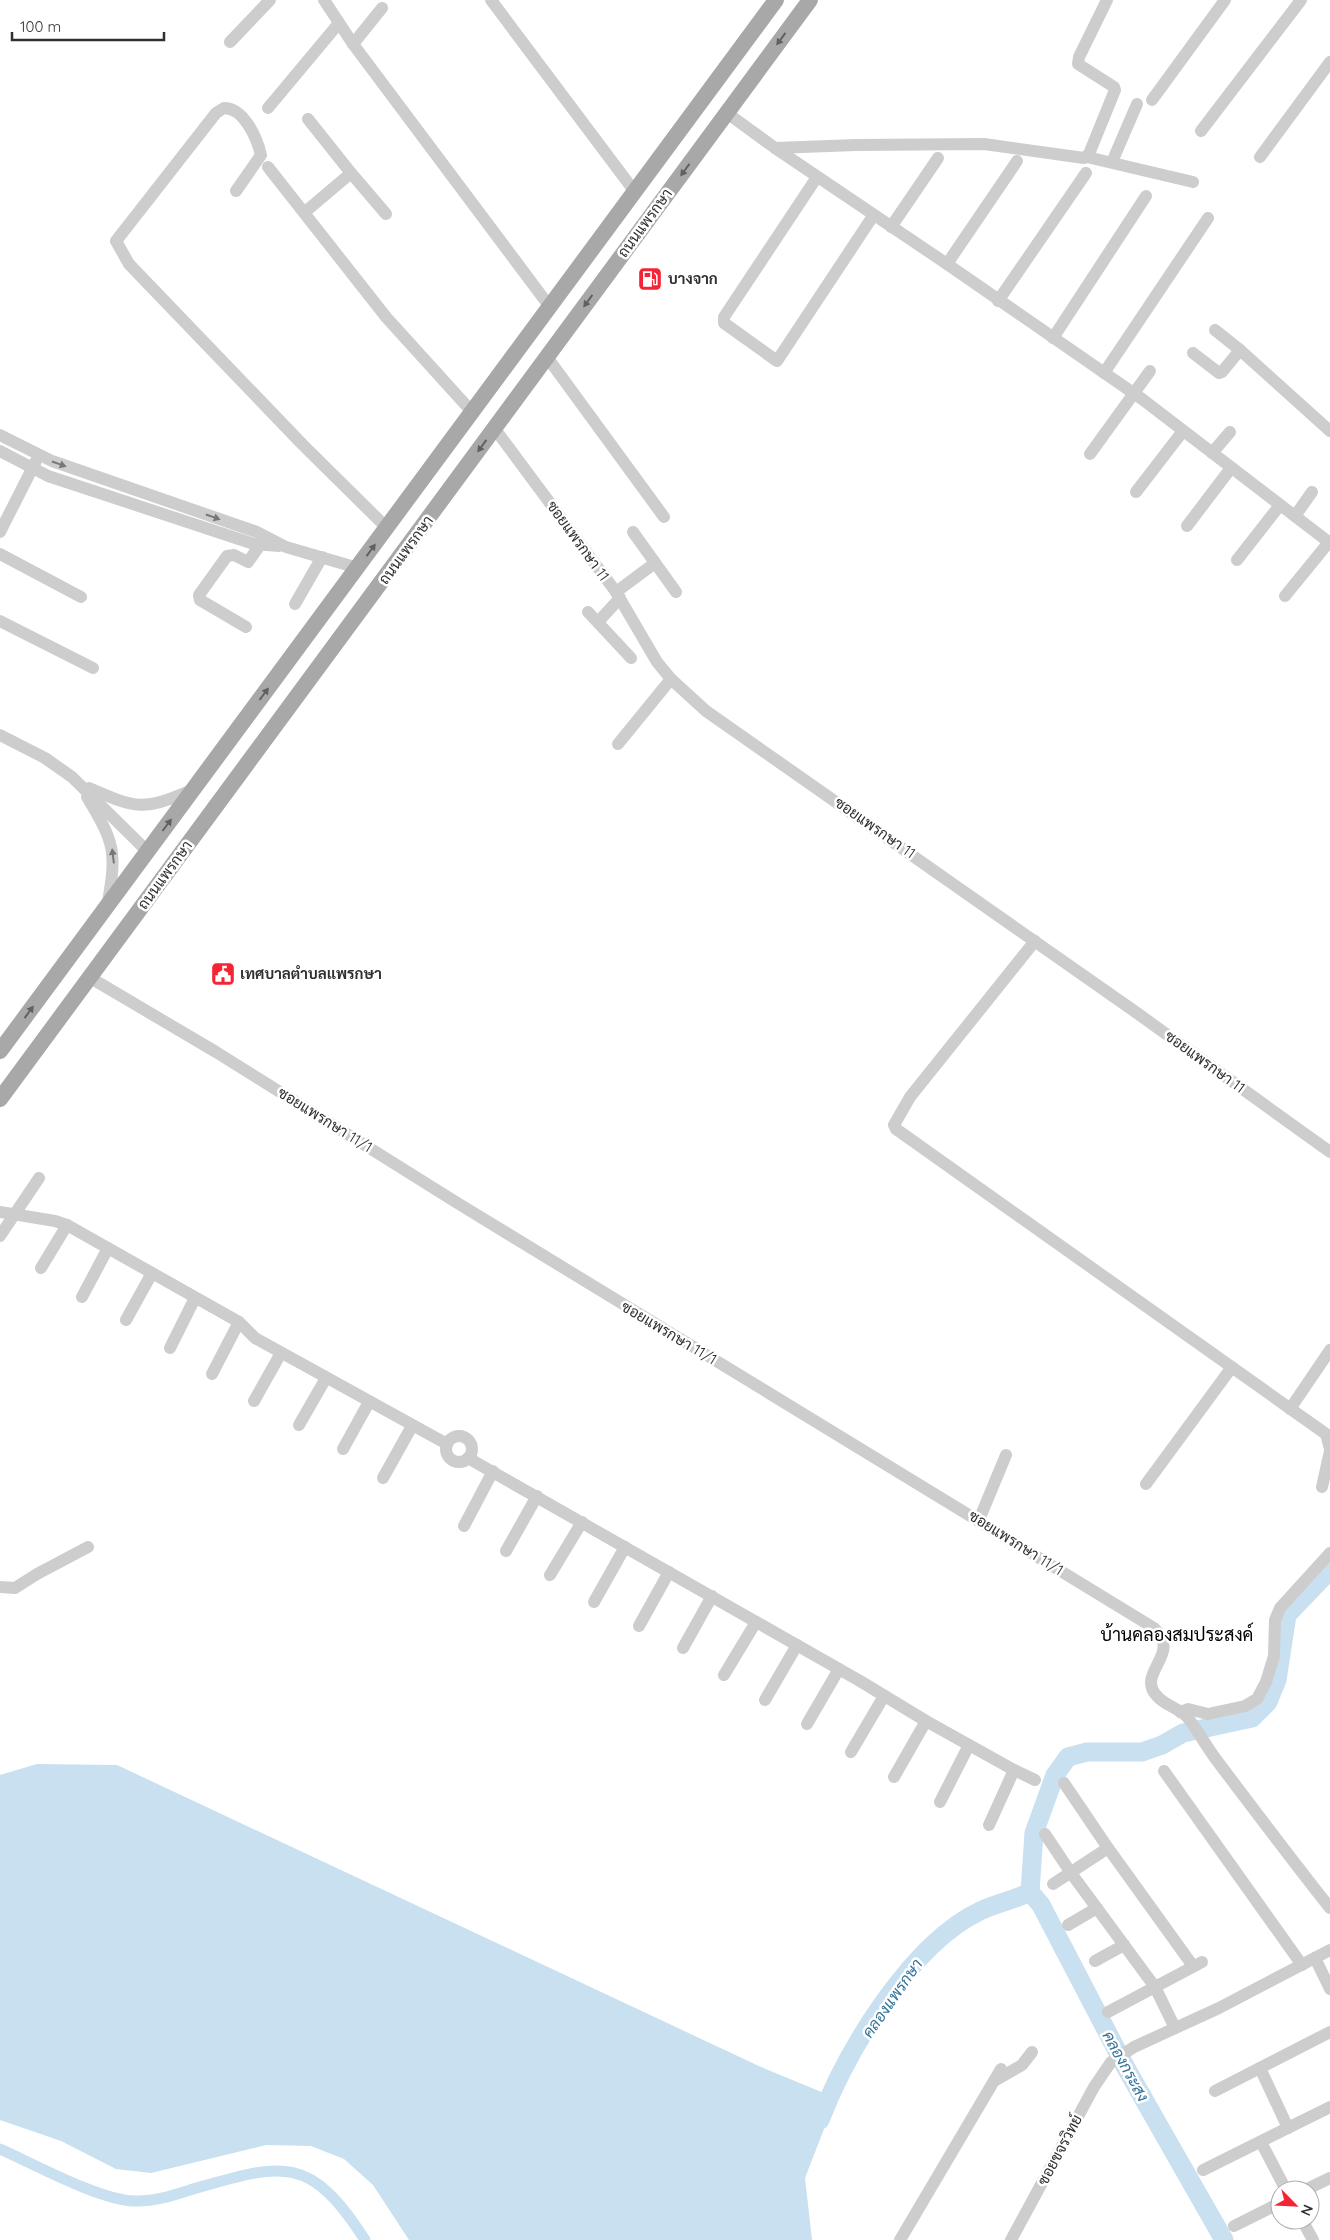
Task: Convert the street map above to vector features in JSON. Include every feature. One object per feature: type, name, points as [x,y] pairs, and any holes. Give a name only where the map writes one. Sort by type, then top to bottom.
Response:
[{"type":"main road","name":"ถนนแพรกษา","points":[[0,1051],[776,0]]},
{"type":"main road","name":"ถนนแพรกษา","points":[[0,1098],[810,0]]},
{"type":"street","points":[[230,42],[270,0]]},
{"type":"street","points":[[324,0],[353,44],[550,307]]},
{"type":"street","points":[[491,0],[635,192]]},
{"type":"street","points":[[1087,157],[1116,88],[1081,68],[1078,64],[1079,56],[1107,0]]},
{"type":"street","points":[[1152,100],[1225,0]]},
{"type":"street","points":[[1201,131],[1301,0]]},
{"type":"street","points":[[353,44],[382,8]]},
{"type":"street","points":[[268,108],[339,23]]},
{"type":"street","points":[[1260,157],[1330,62]]},
{"type":"street","points":[[1112,162],[1137,104]]},
{"type":"street","points":[[236,191],[261,155],[255,137],[242,118],[234,110],[224,108],[216,113],[116,241],[136,271],[303,445],[387,528]]},
{"type":"street","points":[[727,113],[873,216],[947,264],[1134,394],[1330,542],[1285,596]]},
{"type":"street","points":[[308,119],[386,214]]},
{"type":"street","points":[[775,148],[984,144],[1087,157],[1193,182]]},
{"type":"street","points":[[891,227],[938,158]]},
{"type":"street","points":[[947,264],[1016,161]]},
{"type":"street","points":[[268,167],[386,317],[473,412]]},
{"type":"street","points":[[305,212],[351,173]]},
{"type":"street","points":[[998,300],[1086,173]]},
{"type":"street","points":[[817,177],[724,317],[724,322],[766,354],[777,361],[873,216]]},
{"type":"street","points":[[1053,338],[1146,196]]},
{"type":"street","points":[[1104,373],[1208,218]]},
{"type":"street","points":[[1215,330],[1330,431]]},
{"type":"street","points":[[1193,353],[1219,373],[1222,372],[1240,350]]},
{"type":"street","points":[[547,357],[664,517]]},
{"type":"street","points":[[1090,454],[1150,371]]},
{"type":"street","name":"ซอยแพรกษา 11","points":[[495,429],[618,595],[657,662],[670,679],[706,711],[1330,1152]]},
{"type":"street","points":[[1136,492],[1184,431]]},
{"type":"street","points":[[1212,453],[1230,432]]},
{"type":"street","points":[[0,434],[52,461],[257,532],[286,547]]},
{"type":"street","points":[[0,451],[48,476],[260,545],[286,547],[358,568]]},
{"type":"street","points":[[0,532],[39,454]]},
{"type":"street","points":[[1187,526],[1232,468]]},
{"type":"street","points":[[1295,516],[1312,492]]},
{"type":"street","points":[[140,506],[145,493]]},
{"type":"street","points":[[1238,560],[1280,505]]},
{"type":"street","points":[[633,532],[676,592]]},
{"type":"street","points":[[246,626],[200,600],[199,595],[227,556],[234,555],[248,562],[260,545]]},
{"type":"street","points":[[0,554],[82,597]]},
{"type":"street","points":[[295,604],[322,557]]},
{"type":"street","points":[[598,622],[618,595],[656,563]]},
{"type":"street","points":[[588,612],[630,658]]},
{"type":"street","points":[[0,621],[93,668]]},
{"type":"street","points":[[618,744],[670,679]]},
{"type":"street","points":[[0,736],[45,758],[80,784],[147,851]]},
{"type":"street","points":[[80,784],[138,807],[162,803],[193,789]]},
{"type":"street","points":[[80,784],[110,837],[114,868],[108,904]]},
{"type":"street","points":[[1034,941],[931,1069],[901,1110],[894,1125],[904,1134],[1328,1435],[1330,1450],[1322,1488]]},
{"type":"street","name":"ซอยแพรกษา 11/1","points":[[89,977],[216,1052],[476,1215],[885,1465],[980,1520],[1161,1634],[1164,1649],[1152,1676],[1152,1691],[1158,1698],[1183,1714]]},
{"type":"street","points":[[0,1236],[39,1178]]},
{"type":"street","points":[[0,1212],[55,1221],[67,1225],[239,1322],[254,1338],[447,1444]]},
{"type":"street","points":[[41,1268],[67,1225]]},
{"type":"street","points":[[82,1297],[108,1248]]},
{"type":"street","points":[[126,1320],[152,1273]]},
{"type":"street","points":[[170,1348],[195,1298]]},
{"type":"street","points":[[212,1374],[239,1322]]},
{"type":"street","points":[[1290,1409],[1330,1350]]},
{"type":"street","points":[[254,1401],[282,1353]]},
{"type":"street","points":[[1146,1484],[1232,1367]]},
{"type":"street","points":[[299,1425],[326,1378]]},
{"type":"street","points":[[343,1449],[369,1402]]},
{"type":"street","points":[[384,1478],[412,1426]]},
{"type":"street","points":[[458,1436],[465,1437],[470,1442],[472,1448],[468,1458],[460,1462],[453,1461],[446,1450],[447,1444],[452,1438],[458,1436]]},
{"type":"street","points":[[980,1520],[1006,1455]]},
{"type":"street","points":[[468,1458],[712,1596],[926,1721],[1035,1780]]},
{"type":"street","points":[[464,1526],[493,1471]]},
{"type":"street","points":[[506,1551],[537,1496]]},
{"type":"street","points":[[550,1575],[582,1522]]},
{"type":"street","points":[[0,1587],[15,1588],[88,1547]]},
{"type":"street","points":[[594,1602],[625,1547]]},
{"type":"street","points":[[1330,1553],[1280,1608],[1275,1620],[1274,1656],[1266,1682],[1257,1699],[1245,1706],[1205,1715],[1188,1709],[1183,1714],[1330,1908]]},
{"type":"street","points":[[639,1626],[669,1572]]},
{"type":"street","points":[[683,1648],[712,1596]]},
{"type":"street","points":[[724,1675],[756,1622]]},
{"type":"street","points":[[766,1700],[797,1645]]},
{"type":"street","points":[[806,1724],[838,1669]]},
{"type":"street","points":[[852,1752],[884,1696]]},
{"type":"street","points":[[894,1777],[926,1721]]},
{"type":"street","points":[[940,1802],[969,1745]]},
{"type":"street","points":[[989,1825],[1014,1770]]},
{"type":"street","points":[[1164,1771],[1302,1965]]},
{"type":"street","points":[[1064,1783],[1108,1848],[1197,1964],[1108,2012]]},
{"type":"street","points":[[1045,1834],[1071,1873],[1155,1987],[1175,2028],[1219,2008],[1330,1950]]},
{"type":"street","points":[[1053,1884],[1108,1848]]},
{"type":"street","points":[[1068,1925],[1097,1908]]},
{"type":"street","points":[[1096,1961],[1124,1945]]},
{"type":"street","points":[[1315,1958],[1330,1989]]},
{"type":"street","name":"ซอยขจรวิทย์","points":[[1011,2240],[1094,2087],[1111,2062],[1134,2047],[1175,2028]]},
{"type":"street","points":[[1215,2091],[1330,2032]]},
{"type":"street","points":[[994,2081],[1022,2065],[1032,2052]]},
{"type":"street","points":[[1260,2068],[1288,2128]]},
{"type":"street","points":[[900,2240],[1002,2069]]},
{"type":"street","points":[[1203,2170],[1330,2107]]},
{"type":"street","points":[[1261,2142],[1281,2180]]},
{"type":"street","points":[[1234,2226],[1270,2208]]},
{"type":"water","points":[[37,1764],[117,1765],[761,2067],[836,2098],[805,2178],[812,2240],[409,2240],[373,2185],[344,2159],[311,2146],[266,2145],[151,2173],[116,2169],[61,2141],[0,2120],[0,1775]]},
{"type":"waterway","name":"คลองแพรกษา","points":[[820,2120],[832,2092],[864,2032],[906,1973],[954,1927],[980,1911],[1030,1892],[1034,1833],[1055,1775],[1068,1757],[1087,1752],[1142,1752],[1162,1745],[1183,1733],[1252,1718],[1268,1702],[1277,1680],[1287,1615],[1330,1570]]},
{"type":"waterway","name":"คลองกระสง","points":[[1030,1892],[1041,1905],[1126,2068],[1224,2240]]},
{"type":"waterway","points":[[0,2149],[103,2195],[134,2201],[164,2198],[250,2174],[272,2171],[292,2172],[310,2179],[328,2192],[346,2212],[365,2240]]},
{"type":"place","name":"บางจาก","points":[[650,279]]},
{"type":"place","name":"เทศบาลตำบลแพรกษา","points":[[223,974]]},
{"type":"district","name":"บ้านคลองสมประสงค์","points":[[1177,1635]]}]
